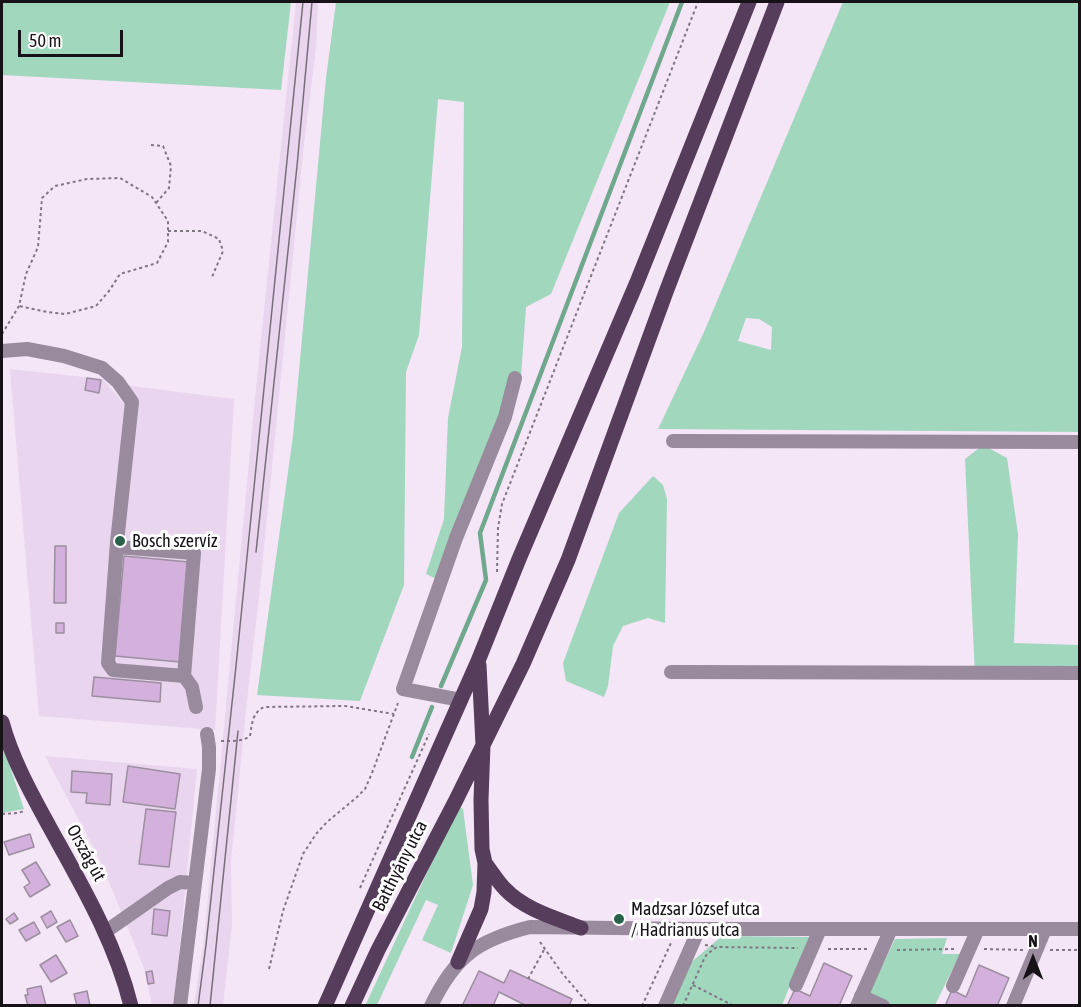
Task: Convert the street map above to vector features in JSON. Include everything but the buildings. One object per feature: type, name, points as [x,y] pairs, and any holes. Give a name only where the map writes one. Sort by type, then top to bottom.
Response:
[{"type":"main road","name":"Batthyány utca","points":[[325,1005],[478,661],[636,282],[749,2]]},
{"type":"main road","name":"Batthyány utca","points":[[352,1005],[483,745],[568,560],[666,292],[777,2]]},
{"type":"main road","points":[[458,962],[481,909],[484,892],[485,863],[481,800],[483,745],[478,661]]},
{"type":"main road","name":"Ország út","points":[[2,722],[19,767],[38,806],[105,932],[121,970],[131,1005]]},
{"type":"main road","points":[[485,863],[506,890],[524,904],[581,928]]},
{"type":"street","points":[[2,351],[27,349],[64,356],[102,368],[118,382],[132,402],[108,663],[113,670],[184,676]]},
{"type":"street","points":[[461,700],[403,689],[456,538],[505,417],[515,378]]},
{"type":"street","points":[[674,441],[1080,442]]},
{"type":"street","points":[[117,547],[194,553],[184,676],[192,687],[196,707]]},
{"type":"street","points":[[671,672],[1080,673]]},
{"type":"street","points":[[180,1005],[209,769],[207,734]]},
{"type":"street","points":[[105,932],[168,888],[180,882],[195,883]]},
{"type":"street","points":[[431,1005],[458,962],[471,951],[505,933],[530,927],[1080,929]]},
{"type":"street","points":[[664,1005],[699,929]]},
{"type":"street","points":[[796,985],[820,929]]},
{"type":"street","points":[[882,1005],[859,1001],[891,929]]},
{"type":"street","points":[[953,986],[978,929]]},
{"type":"street","points":[[1013,1005],[1045,929]]},
{"type":"path","points":[[497,579],[498,528],[502,504],[698,2]]},
{"type":"path","points":[[150,145],[163,146],[171,166],[169,188],[156,203]]},
{"type":"path","points":[[2,334],[19,306],[26,274],[38,247],[42,198],[55,186],[87,179],[120,178],[152,197],[168,221],[168,242],[157,263],[120,274],[96,306],[65,314],[19,306]]},
{"type":"path","points":[[168,231],[202,231],[219,239],[223,251],[212,277]]},
{"type":"path","points":[[225,741],[239,741],[250,736],[253,717],[258,710],[264,707],[345,706],[394,714],[364,789],[327,822],[303,854],[283,911],[269,969]]},
{"type":"path","points":[[409,777],[426,737],[431,731]]},
{"type":"path","points":[[2,814],[18,813],[38,806]]},
{"type":"path","points":[[530,927],[562,973],[588,1004]]},
{"type":"path","points":[[528,979],[545,948]]},
{"type":"path","points":[[693,985],[734,1005]]},
{"type":"shaded area","points":[[296,2],[318,2],[316,48],[304,144],[231,862],[232,924],[223,1005],[194,1005],[204,939],[256,388]]},
{"type":"shaded area","points":[[10,369],[103,379],[123,403],[137,405],[124,385],[234,399],[215,730],[39,716]]},
{"type":"shaded area","points":[[45,756],[197,769],[174,1005],[152,1005],[144,968],[100,860]]},
{"type":"green space","points":[[2,2],[291,2],[281,90],[2,75]]},
{"type":"green space","points":[[336,2],[670,2],[551,294],[526,307],[521,376],[439,580],[426,574],[444,519],[448,418],[462,347],[464,102],[438,99],[419,335],[406,372],[404,585],[360,701],[257,695],[293,436],[326,78]]},
{"type":"green space","points":[[843,2],[1079,2],[1079,432],[658,429],[704,332]],"holes":[[[746,318],[759,319],[772,327],[771,350],[738,341]]]},
{"type":"green space","points":[[983,445],[1007,458],[1018,534],[1014,643],[1079,645],[1079,678],[975,676],[965,459]]},
{"type":"green space","points":[[653,476],[663,485],[667,499],[665,623],[648,618],[623,626],[613,646],[608,686],[604,697],[566,681],[563,663],[619,513]]},
{"type":"green space","points":[[2,743],[24,809],[2,813]]},
{"type":"green space","points":[[458,806],[463,809],[473,885],[451,953],[422,940],[438,905],[426,900],[377,1005],[365,1006]]},
{"type":"green space","points":[[722,936],[810,937],[782,1005],[670,1006],[688,965]]},
{"type":"green space","points":[[947,938],[942,954],[960,954],[935,1005],[863,1006],[895,939]]},
{"type":"waterway","points":[[441,686],[486,580],[480,533],[682,2]]},
{"type":"waterway","points":[[412,757],[432,707]]},
{"type":"tram line","points":[[198,1006],[236,666],[303,2]]},
{"type":"tram line","points":[[256,552],[312,2]]},
{"type":"tram line","points":[[210,1006],[238,731]]},
{"type":"place","name":"Bosch szervíz","points":[[120,541]]},
{"type":"place","name":"Madzsar József utca / Hadrianus utca","points":[[619,919]]}]
